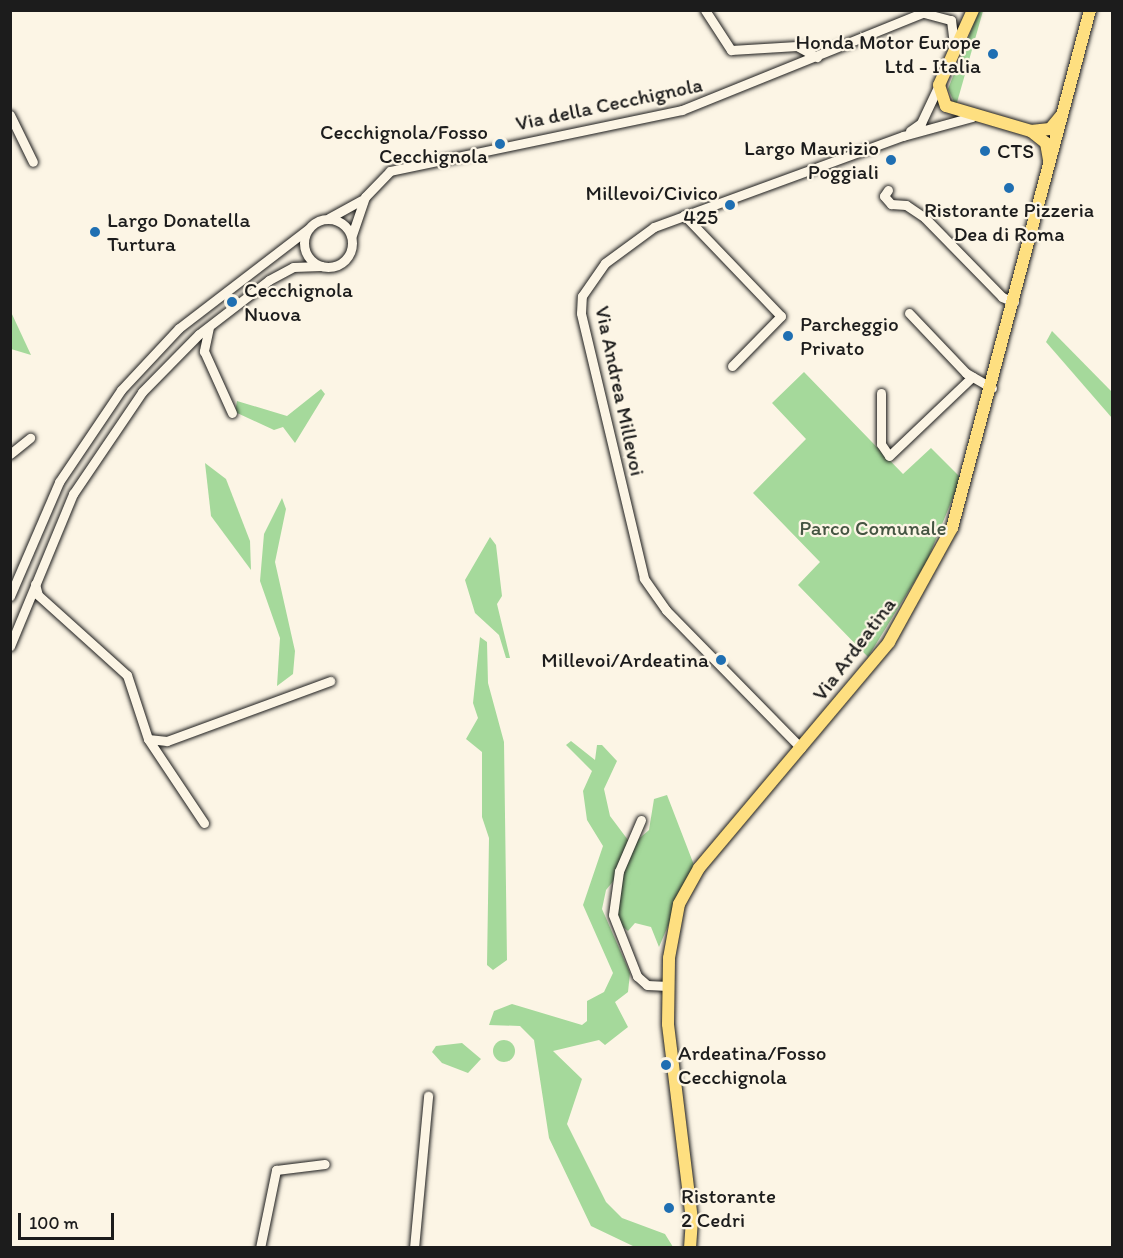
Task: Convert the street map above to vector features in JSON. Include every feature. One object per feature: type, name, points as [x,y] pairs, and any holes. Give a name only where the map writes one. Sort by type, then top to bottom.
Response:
[{"type":"main road","points":[[972,117],[946,106],[939,85],[973,10]]},
{"type":"main road","name":"Via Ardeatina","points":[[690,1248],[692,1220],[671,1082],[668,986],[673,932],[687,885],[884,649],[929,573],[961,505],[1090,10]]},
{"type":"main road","points":[[1031,131],[1050,129],[1061,115]]},
{"type":"main road","name":"Via Andrea Millevoi","points":[[972,117],[1031,131]]},
{"type":"main road","points":[[1031,131],[1046,142],[1049,165]]},
{"type":"street","points":[[705,10],[731,50],[797,46],[818,57]]},
{"type":"street","points":[[926,12],[951,20],[953,51]]},
{"type":"street","name":"Via della Cecchignola","points":[[329,218],[365,197],[390,171],[682,110],[926,12]]},
{"type":"street","points":[[903,136],[921,123],[939,85]]},
{"type":"street","points":[[10,115],[33,162]]},
{"type":"street","name":"Via Andrea Millevoi","points":[[801,748],[666,610],[644,578],[581,313],[584,290],[605,263],[630,240],[684,215],[903,136],[972,117]]},
{"type":"street","points":[[888,190],[884,196],[891,204],[906,205],[925,218],[1002,297],[1014,302]]},
{"type":"street","name":"Via della Cecchignola","points":[[351,234],[365,197]]},
{"type":"street","points":[[684,215],[781,316],[732,366]]},
{"type":"street","points":[[10,596],[59,482],[116,396],[179,328],[308,229],[329,218],[351,234],[344,261],[281,272],[209,326],[181,351],[102,445],[73,494],[10,646]]},
{"type":"street","points":[[308,229],[307,254],[321,266]]},
{"type":"street","points":[[909,313],[972,377],[992,388]]},
{"type":"street","points":[[209,326],[204,351],[232,413]]},
{"type":"street","points":[[181,351],[204,351]]},
{"type":"street","points":[[880,393],[881,444],[889,456],[972,377]]},
{"type":"street","points":[[10,454],[30,438]]},
{"type":"street","points":[[35,582],[35,591],[127,675],[148,739],[204,823]]},
{"type":"street","points":[[26,605],[36,600],[50,605]]},
{"type":"street","points":[[148,739],[167,741],[330,681]]},
{"type":"street","points":[[641,820],[619,871],[613,915],[637,976],[647,985],[668,986]]},
{"type":"street","points":[[414,1248],[428,1096]]},
{"type":"street","points":[[260,1248],[276,1170],[325,1164]]},
{"type":"green space","points":[[979,11],[983,11],[956,106],[948,89]]},
{"type":"green space","points":[[11,312],[31,355],[11,349]]},
{"type":"green space","points":[[1052,331],[1112,392],[1112,418],[1046,342]]},
{"type":"green space","name":"Parco Comunale","points":[[804,372],[903,474],[931,448],[961,478],[927,561],[868,657],[798,585],[820,562],[753,493],[806,439],[772,403]]},
{"type":"green space","points":[[321,389],[325,394],[295,443],[283,427],[274,430],[235,412],[237,401],[287,416]]},
{"type":"green space","points":[[205,463],[226,479],[250,541],[251,570],[211,516]]},
{"type":"green space","points":[[282,498],[286,509],[275,562],[295,651],[293,674],[277,686],[280,638],[260,581],[264,534]]},
{"type":"green space","points":[[490,537],[496,545],[502,596],[497,604],[510,658],[506,658],[499,635],[475,613],[465,580]]},
{"type":"green space","points":[[480,637],[487,642],[488,683],[504,742],[507,960],[493,970],[487,965],[489,838],[482,817],[482,752],[466,739],[478,718],[473,703]]},
{"type":"green space","points":[[571,741],[595,760],[597,745],[602,745],[617,761],[604,789],[610,816],[628,840],[634,843],[649,830],[654,799],[667,795],[694,865],[659,947],[651,927],[635,923],[628,931],[617,922],[613,906],[623,880],[619,874],[606,890],[602,909],[630,973],[628,992],[615,1002],[628,1027],[605,1045],[599,1040],[553,1051],[582,1079],[567,1124],[606,1202],[622,1218],[665,1234],[673,1247],[635,1247],[591,1226],[549,1138],[534,1040],[520,1026],[489,1025],[494,1011],[512,1004],[582,1025],[587,1021],[587,1001],[604,992],[613,973],[583,905],[603,846],[587,820],[583,791],[592,771],[566,745]]},
{"type":"green space","points":[[504,1040],[512,1043],[515,1051],[512,1059],[504,1062],[496,1059],[493,1051],[496,1043]]},
{"type":"green space","points":[[462,1043],[481,1059],[468,1073],[442,1063],[432,1052],[436,1046]]},
{"type":"place","name":"Honda Motor Europe Ltd - Italia","points":[[993,54]]},
{"type":"place","name":"Cecchignola/Fosso Cecchignola","points":[[500,144]]},
{"type":"place","name":"CTS","points":[[985,151]]},
{"type":"place","name":"Largo Maurizio Poggiali","points":[[891,160]]},
{"type":"place","name":"Ristorante Pizzeria Dea di Roma","points":[[1009,188]]},
{"type":"place","name":"Millevoi/Civico 425","points":[[730,205]]},
{"type":"place","name":"Largo Donatella Turtura","points":[[95,232]]},
{"type":"place","name":"Cecchignola Nuova","points":[[232,302]]},
{"type":"place","name":"Parcheggio Privato","points":[[788,336]]},
{"type":"place","name":"Millevoi/Ardeatina","points":[[721,660]]},
{"type":"place","name":"Ardeatina/Fosso Cecchignola","points":[[666,1065]]},
{"type":"place","name":"Ristorante 2 Cedri","points":[[669,1208]]}]
